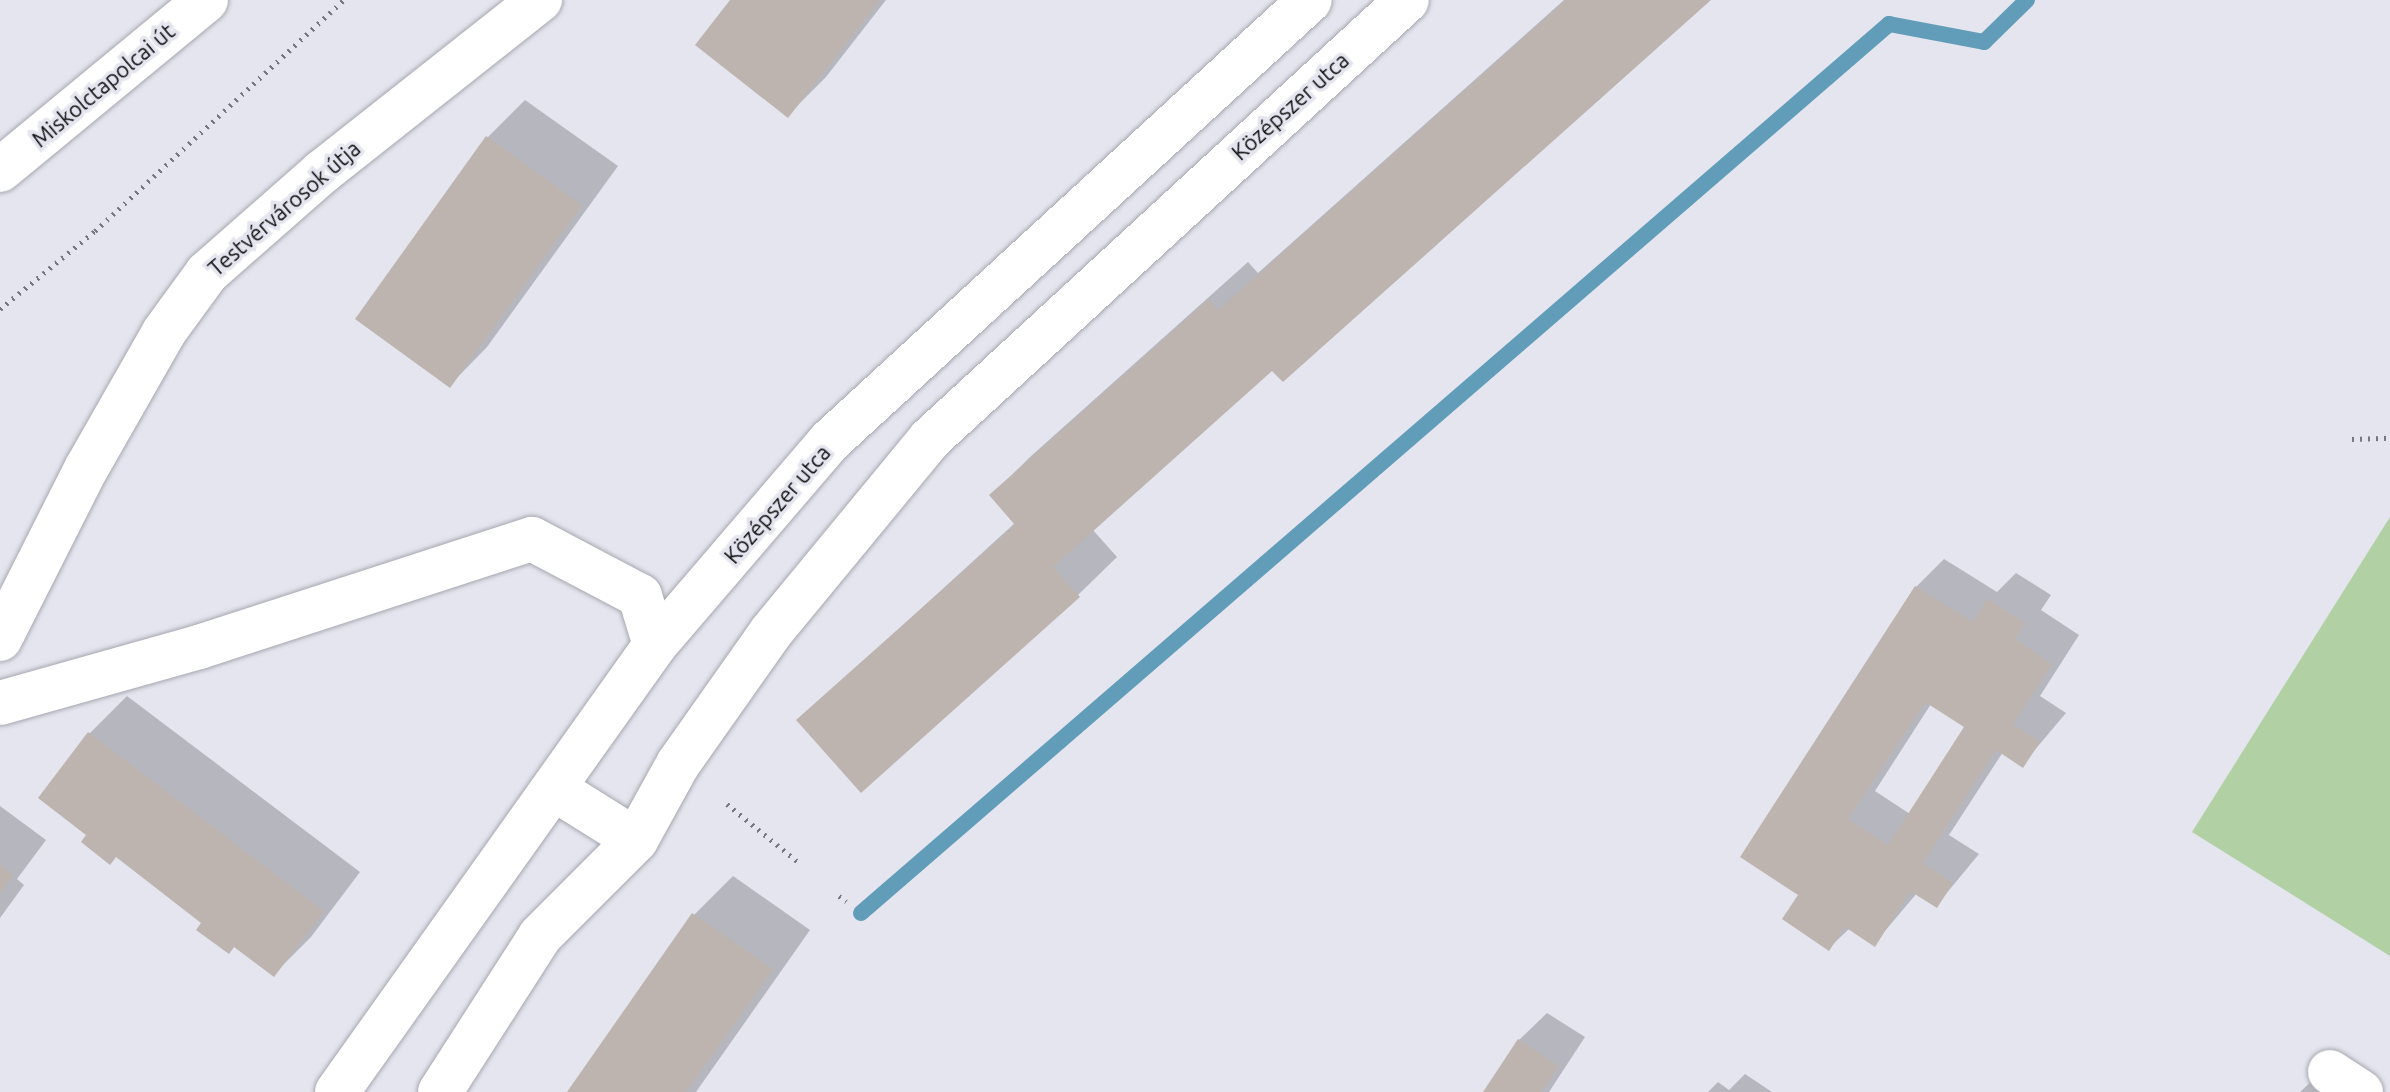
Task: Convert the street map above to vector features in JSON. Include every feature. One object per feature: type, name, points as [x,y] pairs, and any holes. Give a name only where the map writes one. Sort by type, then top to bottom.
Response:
[{"type":"street","name":"Miskolctapolcai út","points":[[0,170],[206,0]]},
{"type":"street","name":"Testvérvárosok útja","points":[[0,639],[86,469],[164,332],[207,273],[322,172],[540,0]]},
{"type":"street","name":"Középszer utca","points":[[337,1092],[556,790],[655,645],[831,440],[1310,0]]},
{"type":"street","name":"Középszer utca","points":[[440,1092],[540,936],[636,840],[678,764],[771,632],[930,439],[1407,0]]},
{"type":"street","points":[[0,703],[199,647],[532,539],[640,596],[655,645]]},
{"type":"street","points":[[556,790],[636,840]]},
{"type":"path","points":[[0,309],[95,231],[344,0]]},
{"type":"path","points":[[2352,439],[2390,438]]},
{"type":"path","points":[[727,804],[798,862]]},
{"type":"path","points":[[839,896],[846,901]]},
{"type":"green space","points":[[2390,517],[2390,956],[2192,832]]},
{"type":"building","points":[[730,0],[880,0],[788,118],[695,45]]},
{"type":"building","points":[[1566,0],[1711,0],[1283,382],[1272,371],[1053,567],[1080,597],[861,793],[796,720],[1015,525],[989,495],[1209,299],[1218,310]]},
{"type":"building","points":[[486,136],[582,205],[450,388],[355,319]]},
{"type":"building","points":[[1915,586],[1973,622],[1987,599],[2025,623],[2015,639],[2052,664],[2013,724],[2040,742],[2023,768],[1996,750],[1923,863],[1953,883],[1937,908],[1910,891],[1875,947],[1845,927],[1829,951],[1782,919],[1798,895],[1740,857]],"holes":[[[1925,702],[1964,727],[1888,845],[1848,819]]]},
{"type":"building","points":[[88,732],[324,911],[274,977],[234,947],[229,954],[196,930],[201,923],[116,857],[110,865],[81,842],[86,835],[38,798]]},
{"type":"building","points":[[0,865],[13,875],[0,893]]},
{"type":"building","points":[[692,913],[773,969],[686,1092],[567,1092]]},
{"type":"building","points":[[1518,1039],[1559,1066],[1541,1092],[1483,1092]]},
{"type":"waterway","points":[[861,913],[1889,24],[1984,42],[2027,0]]}]
